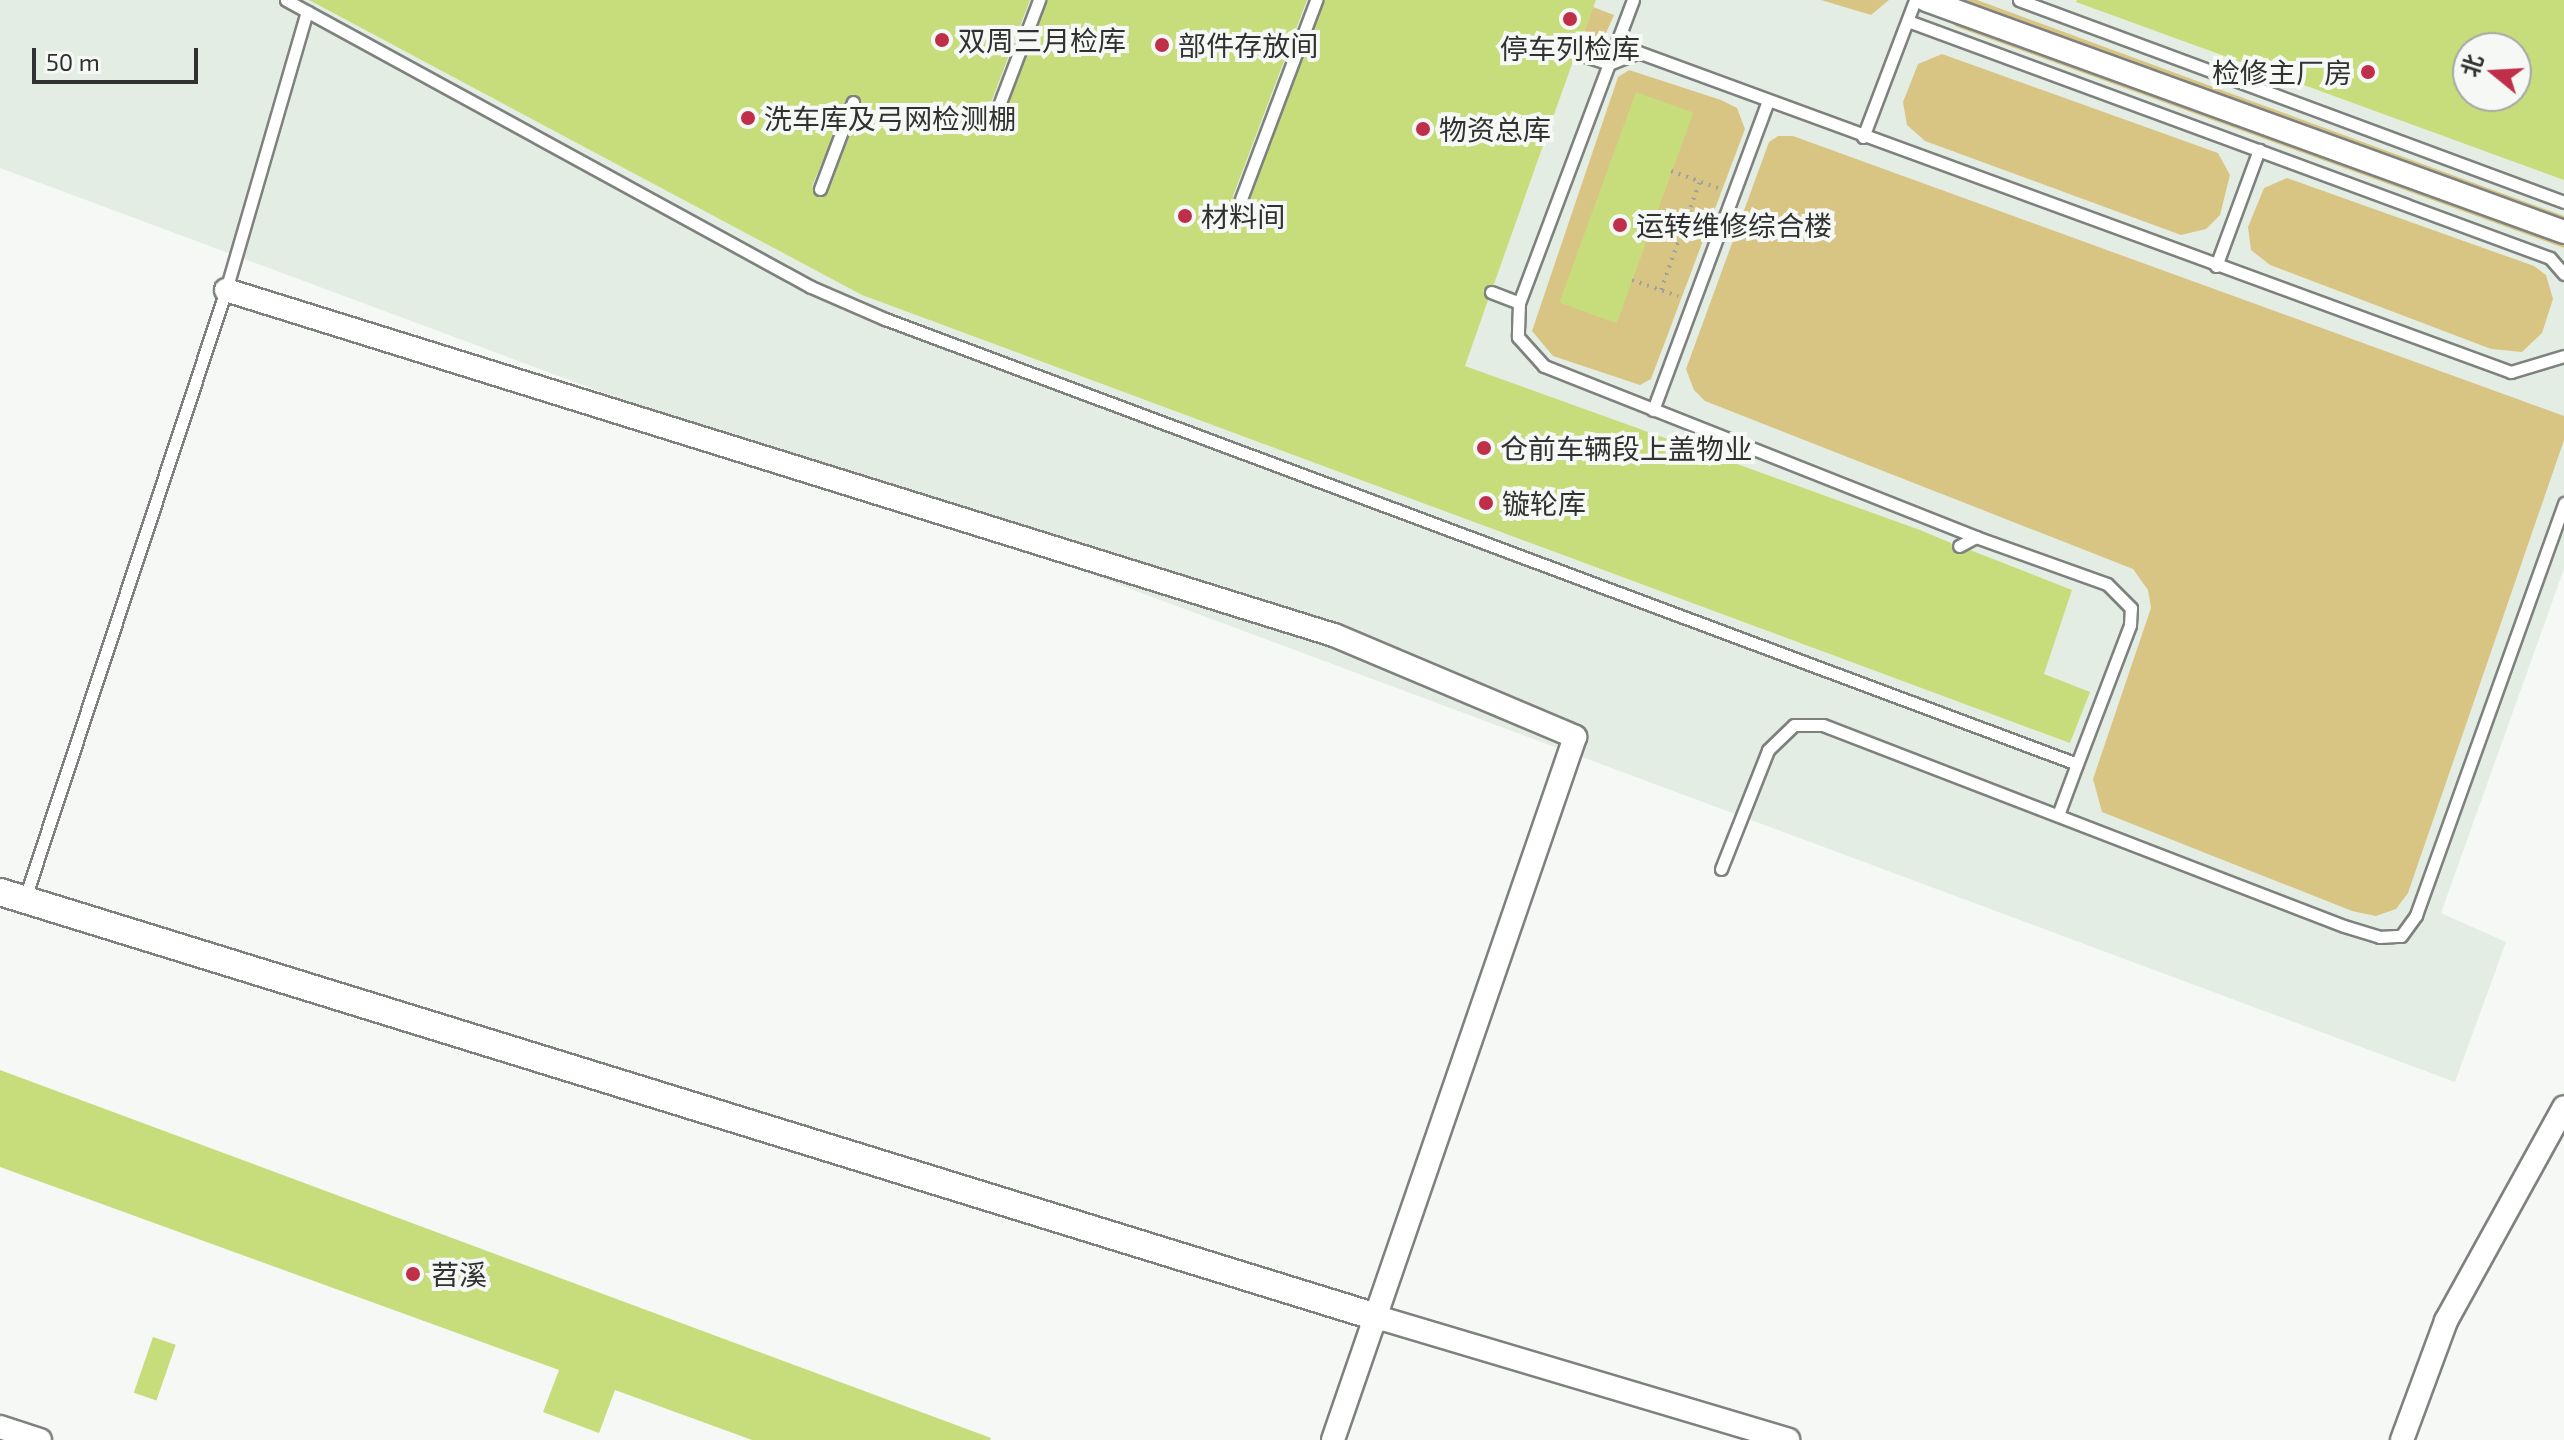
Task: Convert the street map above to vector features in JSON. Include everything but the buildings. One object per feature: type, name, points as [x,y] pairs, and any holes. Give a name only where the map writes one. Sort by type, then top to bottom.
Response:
[{"type":"street","points":[[1926,0],[2564,232]]},
{"type":"street","points":[[226,290],[1334,635],[1575,737],[1380,1318],[1333,1440]]},
{"type":"street","points":[[12,895],[1380,1318],[1788,1440]]},
{"type":"street","points":[[2402,1440],[2446,1321],[2564,1107]]},
{"type":"street","points":[[0,1427],[40,1440]]},
{"type":"lane","points":[[286,0],[811,287],[885,319],[2077,764]]},
{"type":"lane","points":[[998,108],[1039,0]]},
{"type":"lane","points":[[1241,199],[1316,0]]},
{"type":"lane","points":[[1633,0],[1519,303],[1518,337],[1544,366],[1976,537],[2107,584],[2131,608],[2130,625],[2058,815]]},
{"type":"lane","points":[[1863,137],[1915,0]]},
{"type":"lane","points":[[2019,0],[2564,202]]},
{"type":"lane","points":[[12,895],[226,290],[307,12]]},
{"type":"lane","points":[[1908,21],[2550,258],[2564,274]]},
{"type":"lane","points":[[1576,53],[1609,64],[1638,52],[2511,372],[2564,356]]},
{"type":"lane","points":[[1653,410],[1768,101]]},
{"type":"lane","points":[[820,189],[853,102]]},
{"type":"lane","points":[[2216,266],[2259,150]]},
{"type":"lane","points":[[1491,292],[1519,303]]},
{"type":"lane","points":[[1721,869],[1749,786],[1768,750],[1794,725],[1823,725],[2344,926],[2379,937],[2401,936],[2416,915],[2564,503]]},
{"type":"lane","points":[[1959,546],[1976,537]]},
{"type":"path","points":[[1671,171],[1734,193]]},
{"type":"path","points":[[1661,290],[1700,181]]},
{"type":"path","points":[[1632,280],[1694,301]]},
{"type":"shaded area","points":[[0,0],[2564,0],[2564,569],[2441,913],[2506,942],[2455,1082],[0,168]]},
{"type":"shaded area","points":[[1821,0],[1889,0],[1871,15]]},
{"type":"shaded area","points":[[1943,0],[1977,0],[2564,216],[2564,248],[1957,27],[1940,14]]},
{"type":"shaded area","points":[[1593,7],[1614,15],[1603,40],[1582,37]]},
{"type":"shaded area","points":[[1942,54],[2218,153],[2230,175],[2220,215],[2206,229],[2181,235],[1925,141],[1907,125],[1903,102],[1918,64]]},
{"type":"shaded area","points":[[1629,70],[1737,108],[1745,129],[1651,379],[1640,385],[1553,356],[1532,331],[1618,77]]},
{"type":"shaded area","points":[[1778,136],[1793,136],[2564,416],[2564,440],[2408,893],[2396,909],[2376,916],[2352,911],[2102,812],[2093,779],[2151,608],[2148,590],[2133,569],[1705,401],[1694,390],[1686,369],[1769,142]]},
{"type":"shaded area","points":[[2287,178],[2534,266],[2546,275],[2553,299],[2542,333],[2522,352],[2491,349],[2270,265],[2251,250],[2248,227],[2264,188]]},
{"type":"place","name":"停车列检库","points":[[1570,19]]},
{"type":"place","name":"双周三月检库","points":[[942,40]]},
{"type":"place","name":"部件存放间","points":[[1162,45]]},
{"type":"place","name":"检修主厂房","points":[[2368,72]]},
{"type":"place","name":"洗车库及弓网检测棚","points":[[748,118]]},
{"type":"place","name":"物资总库","points":[[1423,129]]},
{"type":"place","name":"材料间","points":[[1185,216]]},
{"type":"place","name":"运转维修综合楼","points":[[1620,225]]},
{"type":"place","name":"仓前车辆段上盖物业","points":[[1484,448]]},
{"type":"place","name":"镟轮库","points":[[1486,503]]},
{"type":"place","name":"苕溪","points":[[413,1274]]}]
